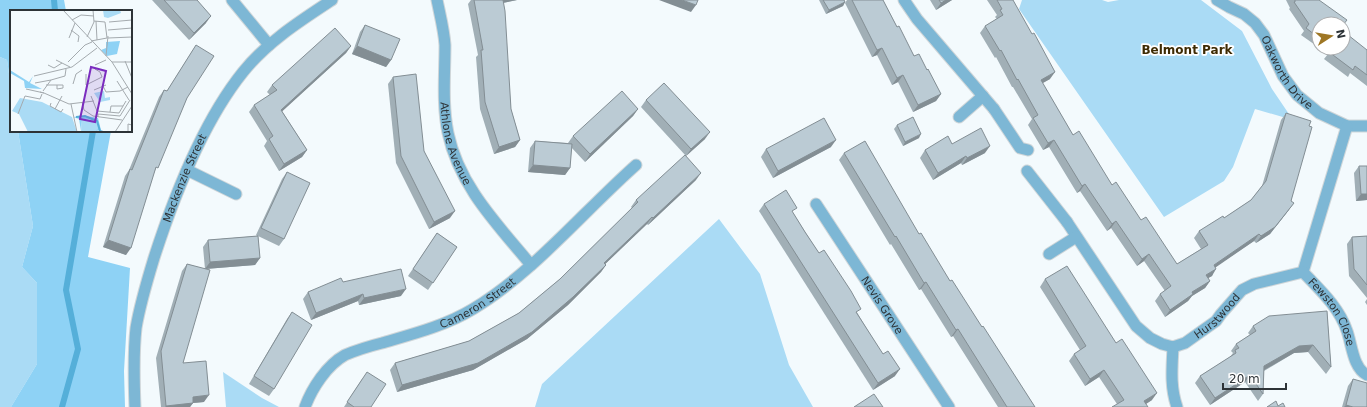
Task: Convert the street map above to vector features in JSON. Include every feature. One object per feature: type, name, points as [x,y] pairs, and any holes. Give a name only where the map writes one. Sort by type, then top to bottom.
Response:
[{"type":"street","points":[[232,0],[269,45]]},
{"type":"street","name":"Mackenzie Street","points":[[135,407],[134,370],[136,328],[145,288],[165,222],[187,170],[222,101],[244,72],[269,45],[332,0]]},
{"type":"street","name":"Athlone Avenue","points":[[437,0],[445,43],[444,100],[448,133],[458,165],[479,202],[531,265]]},
{"type":"street","points":[[904,0],[916,19],[994,109],[1020,148],[1028,150]]},
{"type":"street","name":"Oakworth Drive","points":[[1217,0],[1244,14],[1255,23],[1264,35],[1283,76],[1297,95],[1318,113],[1347,126],[1367,126]]},
{"type":"street","points":[[959,117],[982,96]]},
{"type":"street","points":[[1303,272],[1347,126]]},
{"type":"street","name":"Cameron Street","points":[[305,407],[314,386],[327,370],[344,356],[361,349],[432,328],[457,318],[472,310],[500,291],[531,265],[608,190],[636,165]]},
{"type":"street","points":[[187,170],[236,194]]},
{"type":"street","points":[[1028,171],[1067,222],[1136,326],[1150,338],[1162,344],[1173,347],[1172,386],[1173,397],[1177,407]]},
{"type":"street","name":"Nevis Grove","points":[[816,204],[949,407]]},
{"type":"street","points":[[1049,254],[1076,237]]},
{"type":"street","name":"Hurstwood","points":[[1173,347],[1185,343],[1216,322],[1242,290],[1254,284],[1303,272]]},
{"type":"street","name":"Fewston Close","points":[[1303,272],[1338,310],[1347,330],[1356,362],[1362,372],[1367,375]]},
{"type":"shaded area","points":[[0,0],[64,0],[66,10],[10,10],[10,80],[7,60],[0,57]]},
{"type":"shaded area","points":[[1022,0],[1102,0],[1108,2],[1119,0],[1201,0],[1242,31],[1272,89],[1293,120],[1255,109],[1233,167],[1224,181],[1164,217],[1019,9]]},
{"type":"shaded area","points":[[0,57],[7,60],[10,80],[10,132],[18,132],[33,226],[22,267],[37,283],[37,364],[11,407],[0,407]]},
{"type":"shaded area","points":[[18,132],[111,132],[88,257],[130,268],[124,371],[125,407],[11,407],[37,364],[37,283],[22,267],[33,226]]},
{"type":"shaded area","points":[[719,219],[760,274],[789,365],[813,407],[535,407],[542,384]]},
{"type":"shaded area","points":[[223,372],[262,398],[279,407],[226,407]]},
{"type":"building","points":[[164,0],[197,0],[211,16],[194,33]]},
{"type":"building","points":[[474,0],[503,0],[505,11],[511,109],[520,140],[499,147],[485,102],[481,50],[483,50]]},
{"type":"building","points":[[682,0],[698,0],[696,5]]},
{"type":"building","points":[[823,0],[844,0],[845,2],[829,10]]},
{"type":"building","points":[[852,0],[883,0],[897,27],[899,26],[914,56],[919,54],[941,94],[918,105],[903,75],[897,78],[882,48],[877,50]]},
{"type":"building","points":[[939,0],[946,0],[941,3]]},
{"type":"building","points":[[997,0],[1013,0],[1032,34],[1034,33],[1055,72],[1041,80],[1073,135],[1079,131],[1112,185],[1116,182],[1141,220],[1146,217],[1177,264],[1208,245],[1199,231],[1223,216],[1224,218],[1251,200],[1266,181],[1286,113],[1311,121],[1309,126],[1312,127],[1291,201],[1294,203],[1275,227],[1261,236],[1259,234],[1214,265],[1216,269],[1206,275],[1210,281],[1192,292],[1193,294],[1170,310],[1160,294],[1171,286],[1149,254],[1142,259],[1116,221],[1112,224],[1085,184],[1082,186],[1054,140],[1048,143],[1033,118],[1038,115],[1001,50],[1000,51],[985,26],[1003,15],[1000,10],[1002,9]]},
{"type":"building","points":[[1295,0],[1319,0],[1341,16],[1311,16],[1311,32],[1306,28],[1309,24]]},
{"type":"building","points":[[365,25],[400,39],[391,60],[357,46]]},
{"type":"building","points":[[335,28],[351,46],[281,110],[307,150],[284,164],[269,139],[273,136],[254,105],[277,90],[272,85]]},
{"type":"building","points":[[1351,37],[1367,50],[1367,75],[1355,66],[1353,70],[1334,56],[1351,56]]},
{"type":"building","points":[[196,45],[214,56],[187,98],[158,168],[156,167],[131,248],[108,240],[130,169],[132,170],[164,90],[167,91]]},
{"type":"building","points":[[416,74],[424,151],[455,211],[434,222],[401,156],[393,77]]},
{"type":"building","points":[[664,83],[710,132],[691,149],[646,100]]},
{"type":"building","points":[[622,91],[638,109],[590,154],[573,136]]},
{"type":"building","points":[[913,117],[921,134],[905,142],[897,125]]},
{"type":"building","points":[[824,118],[836,140],[778,171],[766,149]]},
{"type":"building","points":[[981,128],[990,146],[967,158],[966,156],[938,173],[925,150],[948,136],[952,144]]},
{"type":"building","points":[[535,141],[572,144],[570,168],[533,165]]},
{"type":"building","points":[[865,141],[919,234],[921,233],[950,281],[952,280],[1035,407],[1007,407],[958,329],[956,330],[926,282],[924,283],[844,153]]},
{"type":"building","points":[[685,155],[701,173],[604,263],[606,265],[573,297],[532,332],[478,363],[402,385],[395,363],[469,341],[519,313],[560,279],[638,202],[636,200]]},
{"type":"building","points":[[1359,166],[1367,166],[1367,194],[1361,194]]},
{"type":"building","points":[[287,172],[310,183],[284,239],[261,228]]},
{"type":"building","points":[[786,190],[797,208],[792,211],[805,232],[819,253],[824,250],[851,291],[861,309],[856,312],[883,354],[888,351],[900,369],[878,383],[764,204]]},
{"type":"building","points":[[437,233],[457,247],[433,283],[413,269]]},
{"type":"building","points":[[258,236],[260,258],[210,262],[208,240]]},
{"type":"building","points":[[1367,236],[1367,285],[1354,269],[1352,237]]},
{"type":"building","points":[[187,264],[210,270],[183,363],[206,361],[209,395],[193,397],[193,403],[166,406],[161,351]]},
{"type":"building","points":[[1067,266],[1116,343],[1122,339],[1157,393],[1144,401],[1148,407],[1112,407],[1124,400],[1104,370],[1090,379],[1074,354],[1086,346],[1045,279]]},
{"type":"building","points":[[401,269],[406,289],[364,298],[363,294],[316,313],[308,292],[341,278],[343,282]]},
{"type":"building","points":[[1327,311],[1331,367],[1313,345],[1299,346],[1264,366],[1263,394],[1250,375],[1215,398],[1200,376],[1236,353],[1235,350],[1239,348],[1236,344],[1256,331],[1253,326],[1269,316]]},
{"type":"building","points":[[292,312],[312,325],[274,389],[254,376]]},
{"type":"building","points":[[367,372],[386,384],[371,407],[354,407],[347,402]]},
{"type":"building","points":[[1353,379],[1367,383],[1367,407],[1353,407],[1346,405]]},
{"type":"building","points":[[874,394],[883,407],[854,407]]},
{"type":"building","points":[[1276,401],[1278,406],[1283,403],[1285,407],[1267,407]]},
{"type":"waterway","points":[[54,0],[55,10]]},
{"type":"waterway","points":[[62,407],[78,349],[66,290],[93,132]]},
{"type":"district","name":"Belmont Park","points":[[1187,50]]}]
